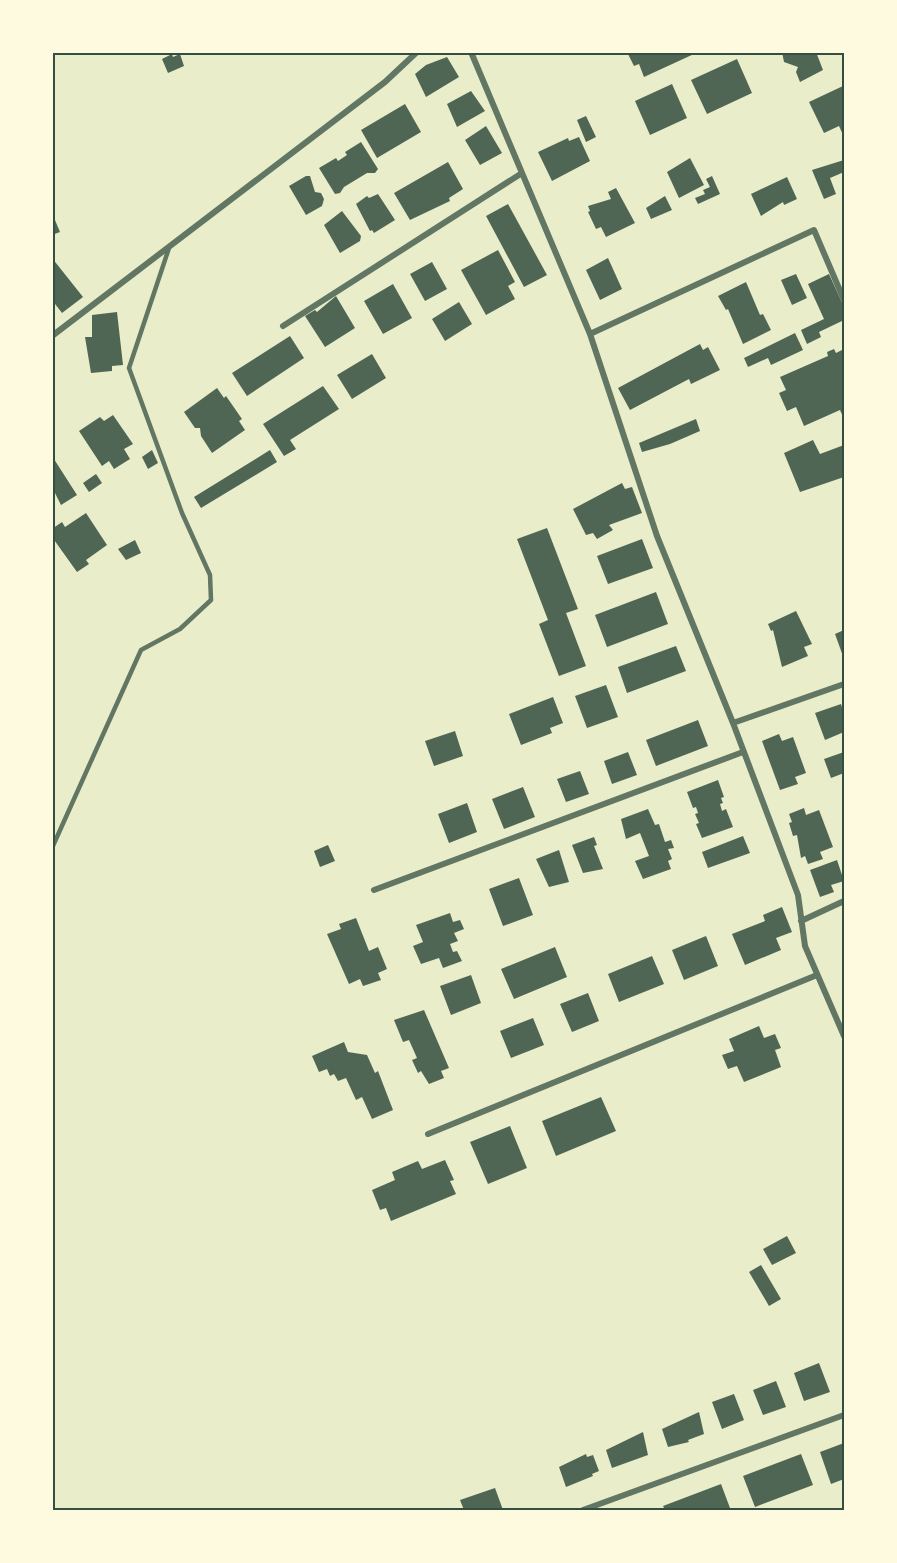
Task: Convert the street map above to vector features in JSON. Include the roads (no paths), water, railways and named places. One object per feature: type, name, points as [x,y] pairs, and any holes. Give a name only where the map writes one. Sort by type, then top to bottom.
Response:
[{"type":"street","points":[[52,336],[385,82],[417,52]]},
{"type":"street","points":[[471,52],[590,334],[657,536],[733,723],[742,752],[798,895],[805,946],[844,1036]]},
{"type":"street","points":[[283,326],[522,173]]},
{"type":"street","points":[[590,334],[814,230],[844,300]]},
{"type":"street","points":[[733,723],[844,684]]},
{"type":"street","points":[[374,890],[742,752]]},
{"type":"street","points":[[801,921],[844,901]]},
{"type":"street","points":[[428,1134],[817,975]]},
{"type":"street","points":[[583,1510],[844,1415]]},
{"type":"lane","points":[[52,848],[141,650],[180,629],[211,600],[210,575],[182,513],[129,368],[169,248]]}]
